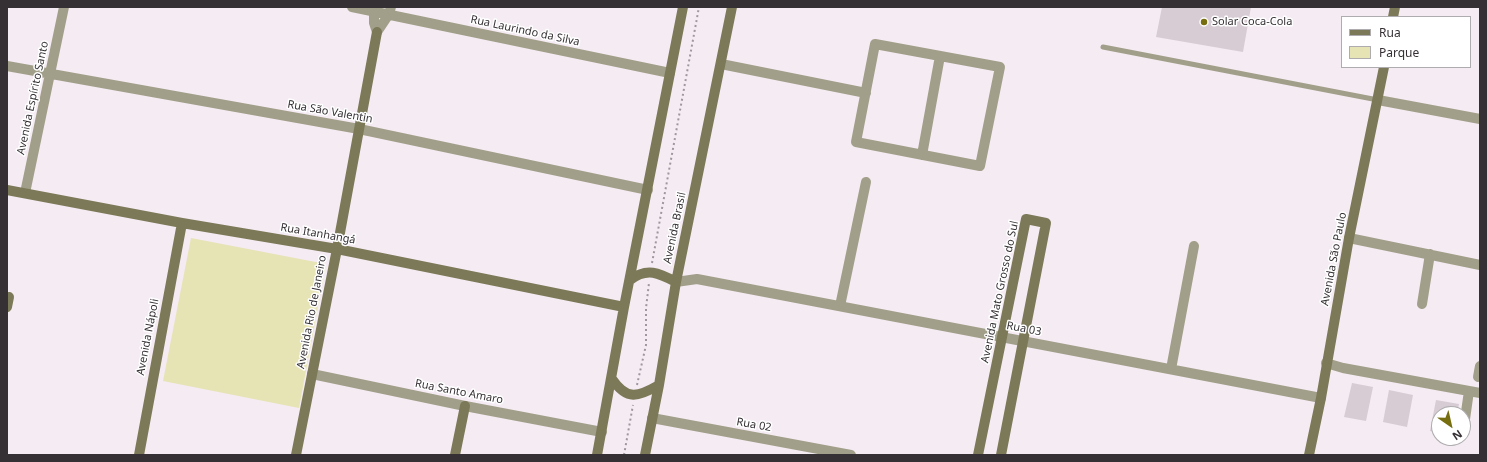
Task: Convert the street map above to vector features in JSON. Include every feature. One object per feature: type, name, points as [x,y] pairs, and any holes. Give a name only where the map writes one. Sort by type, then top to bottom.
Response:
[{"type":"street","name":"Avenida Espírito Santo","points":[[25,193],[64,7]]},
{"type":"street","name":"Rua Laurindo da Silva","points":[[352,7],[390,11],[670,73]]},
{"type":"street","points":[[598,455],[624,307],[683,7]]},
{"type":"street","name":"Avenida Brasil","points":[[645,455],[659,385],[676,282],[732,7]]},
{"type":"street","name":"Avenida Rio de Janeiro","points":[[374,9],[374,23],[377,32]]},
{"type":"street","name":"Avenida Rio de Janeiro","points":[[296,455],[303,413],[337,249],[377,32],[390,11]]},
{"type":"street","points":[[875,44],[940,56],[1000,67],[980,166],[856,142],[875,44]]},
{"type":"street","points":[[922,155],[940,56]]},
{"type":"street","points":[[721,64],[866,93]]},
{"type":"street","name":"Rua São Valentin","points":[[7,66],[359,129],[648,190]]},
{"type":"street","name":"Avenida São Paulo","points":[[1309,455],[1384,68]]},
{"type":"street","points":[[1378,100],[1480,119]]},
{"type":"street","points":[[840,306],[866,182]]},
{"type":"street","name":"Rua Itanhangá","points":[[7,190],[182,223],[337,249],[624,307]]},
{"type":"street","name":"Avenida Mato Grosso do Sul","points":[[978,455],[1026,219],[1046,223],[1001,455]]},
{"type":"street","name":"Avenida Nápoli","points":[[139,455],[182,223]]},
{"type":"street","points":[[1350,238],[1480,265]]},
{"type":"street","points":[[1172,369],[1194,246]]},
{"type":"street","points":[[1422,304],[1430,254]]},
{"type":"street","points":[[630,280],[644,272],[650,272],[661,274],[676,282]]},
{"type":"street","name":"Rua 03","points":[[676,282],[697,279],[1321,398]]},
{"type":"street","points":[[1326,363],[1343,368],[1480,393]]},
{"type":"street","points":[[1478,377],[1480,366]]},
{"type":"street","name":"Rua Santo Amaro","points":[[312,374],[465,406],[602,432]]},
{"type":"street","points":[[612,379],[617,387],[623,392],[635,395],[645,393],[659,385]]},
{"type":"street","points":[[1467,406],[1469,391]]},
{"type":"street","points":[[455,455],[465,406]]},
{"type":"street","name":"Rua 02","points":[[652,418],[851,455]]},
{"type":"lane","points":[[1103,48],[1378,100]]},
{"type":"path","points":[[624,455],[646,344],[646,308],[650,272],[699,7]]},
{"type":"green space","points":[[191,238],[326,264],[299,408],[163,381]]},
{"type":"building","name":"Solar Coca-Cola","points":[[1162,7],[1251,7],[1243,52],[1156,37]]},
{"type":"building","points":[[1352,383],[1373,387],[1366,421],[1344,417]]},
{"type":"building","points":[[1389,390],[1413,395],[1407,427],[1383,422]]},
{"type":"building","points":[[1436,400],[1459,404],[1459,406],[1435,406]]},
{"type":"place","name":"Solar Coca-Cola","points":[[1204,22]]}]
